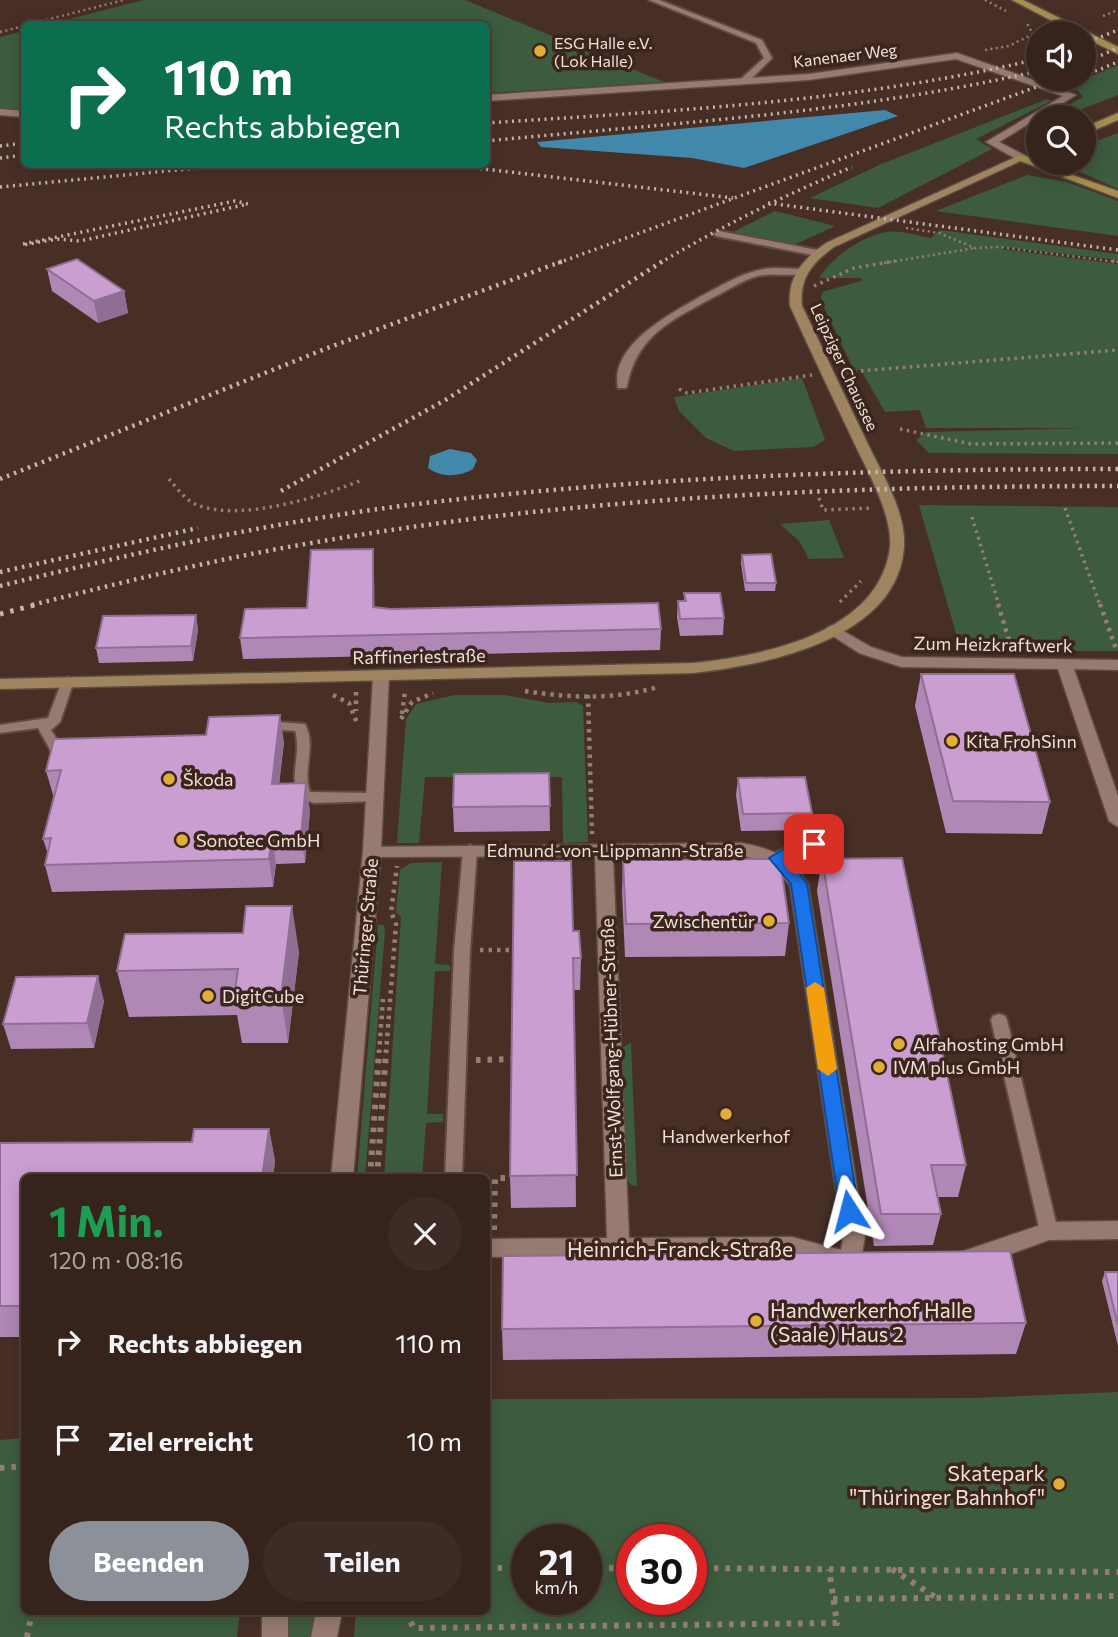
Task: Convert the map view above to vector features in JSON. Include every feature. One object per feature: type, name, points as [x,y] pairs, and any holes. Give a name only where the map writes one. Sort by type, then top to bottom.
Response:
[{"type":"main road","points":[[1016,0],[1118,51]]},
{"type":"main road","points":[[1038,0],[1118,39]]},
{"type":"main road","points":[[1096,126],[1118,116]]},
{"type":"main road","points":[[808,282],[817,253],[853,233],[1026,156]]},
{"type":"main road","points":[[1022,158],[1118,195]]},
{"type":"main road","name":"Leipziger Chaussee","points":[[808,282],[795,288],[796,306],[887,500],[896,531],[897,550],[887,579],[858,614],[833,630]]},
{"type":"main road","name":"Raffineriestraße","points":[[0,684],[711,667],[786,651],[833,630]]},
{"type":"street","name":"Kanenaer Weg","points":[[490,98],[856,71],[957,55],[1071,94],[991,142],[1022,158]]},
{"type":"street","points":[[0,113],[21,114]]},
{"type":"street","name":"Zum Heizkraftwerk","points":[[833,630],[865,650],[901,662],[1118,665]]},
{"type":"street","points":[[1064,664],[1118,821]]},
{"type":"street","name":"Thüringer Straße","points":[[343,1174],[388,855],[373,798],[381,676]]},
{"type":"street","name":"Ernst-Wolfgang-Hübner-Straße","points":[[604,849],[618,1246]]},
{"type":"street","name":"Edmund-von-Lippmann-Straße","points":[[388,855],[470,850],[741,849],[777,858]]},
{"type":"street","name":"Heinrich-Franck-Straße","points":[[490,1239],[618,1246],[792,1246],[860,1263],[799,884],[791,870],[777,858]]},
{"type":"street","points":[[943,1264],[965,1260],[1049,1231],[1118,1230]]},
{"type":"street","points":[[275,1615],[275,1637]]},
{"type":"street","points":[[324,1637],[328,1615]]},
{"type":"lane","points":[[653,0],[759,42],[768,58],[745,80]]},
{"type":"lane","points":[[719,234],[817,253]]},
{"type":"lane","points":[[622,386],[628,360],[640,341],[676,313],[748,275],[778,270],[808,282]]},
{"type":"lane","points":[[68,681],[53,722],[44,729],[57,750],[79,752]]},
{"type":"lane","points":[[0,729],[53,722]]},
{"type":"lane","points":[[247,726],[300,727],[304,735],[300,787],[304,795],[314,798],[373,798]]},
{"type":"lane","points":[[777,858],[800,847],[814,844]]},
{"type":"lane","points":[[453,1174],[462,951],[470,850]]},
{"type":"lane","points":[[999,1020],[1049,1231]]},
{"type":"path","points":[[42,21],[124,0]]},
{"type":"path","points":[[985,0],[1010,13]]},
{"type":"path","points":[[1103,16],[1118,10]]},
{"type":"path","points":[[1018,18],[1026,22]]},
{"type":"path","points":[[0,32],[21,27]]},
{"type":"path","points":[[957,55],[1009,46],[1026,38]]},
{"type":"path","points":[[906,228],[939,233],[975,248]]},
{"type":"path","points":[[808,282],[854,268],[975,248],[999,247],[1118,262]]},
{"type":"path","points":[[848,384],[843,372],[1118,349]]},
{"type":"path","points":[[680,389],[687,393],[813,374]]},
{"type":"path","points":[[900,429],[971,444],[1118,443]]},
{"type":"path","points":[[169,479],[198,506],[218,509],[314,499],[362,480]]},
{"type":"path","points":[[819,498],[823,510],[874,508]]},
{"type":"path","points":[[1065,508],[1118,655]]},
{"type":"path","points":[[972,517],[1014,655]]},
{"type":"path","points":[[512,690],[558,696],[637,694],[665,685]]},
{"type":"path","points":[[399,724],[412,702],[444,690]]},
{"type":"path","points":[[323,692],[349,703],[356,715],[357,728]]},
{"type":"path","points":[[587,695],[592,843],[604,849]]},
{"type":"path","points":[[386,922],[388,855]]},
{"type":"path","points":[[377,1174],[396,924],[391,912],[395,869],[388,855]]},
{"type":"path","points":[[370,1174],[388,930]]},
{"type":"path","points":[[462,951],[513,950]]},
{"type":"path","points":[[457,1060],[513,1059]]},
{"type":"path","points":[[507,1231],[490,1239],[495,1178],[509,1178]]},
{"type":"path","points":[[0,1468],[21,1466]]},
{"type":"path","points":[[490,1568],[511,1568]]},
{"type":"path","points":[[707,1568],[1118,1572]]},
{"type":"path","points":[[407,1615],[414,1628],[836,1623],[829,1569]]},
{"type":"path","points":[[892,1569],[936,1597]]},
{"type":"path","points":[[833,1599],[1118,1596]]},
{"type":"path","points":[[27,1637],[31,1615]]},
{"type":"green space","name":"ESG Halle e.V. (Lok Halle)","points":[[144,0],[465,0],[664,82],[490,93],[490,21],[62,21]]},
{"type":"green space","points":[[21,32],[21,111],[0,110],[0,37]]},
{"type":"green space","points":[[1118,65],[1118,95],[1092,105],[1068,105],[1083,97],[1078,91],[1096,91],[1096,74]]},
{"type":"green space","points":[[1047,99],[1051,101],[1043,105],[1032,105]]},
{"type":"green space","points":[[1026,107],[1026,114],[976,139],[992,149],[878,208],[810,198],[879,165]]},
{"type":"green space","points":[[1118,133],[1118,189],[1087,175],[1096,175],[1096,141]]},
{"type":"green space","points":[[1027,175],[1067,182],[1118,201],[1118,236],[936,211]]},
{"type":"green space","points":[[775,211],[835,226],[792,246],[731,233]]},
{"type":"green space","points":[[940,230],[1118,254],[1118,260],[1006,247],[1001,249],[1118,264],[1118,454],[929,453],[916,440],[926,432],[1087,428],[926,428],[920,410],[885,412],[861,370],[854,370],[821,301],[822,292],[861,281],[862,278],[819,278],[840,255],[877,234],[903,232],[931,238]]},
{"type":"green space","points":[[802,378],[825,440],[813,447],[734,451],[706,438],[679,411],[674,397]]},
{"type":"green space","points":[[919,505],[1118,507],[1118,651],[961,651]]},
{"type":"green space","points":[[829,520],[844,558],[809,559],[799,541],[780,524]]},
{"type":"green space","points":[[455,695],[505,695],[549,703],[576,702],[583,706],[588,842],[563,843],[562,777],[425,777],[419,843],[397,843],[406,719],[416,704]]},
{"type":"green space","points":[[442,862],[435,964],[450,965],[450,971],[435,971],[427,1114],[443,1114],[443,1122],[426,1123],[422,1174],[384,1174],[401,917],[396,912],[400,870],[411,863]]},
{"type":"green space","points":[[378,925],[384,925],[365,1174],[357,1174]]},
{"type":"green space","points":[[631,1043],[637,1186],[631,1185],[626,1177],[621,1054],[622,1048]]},
{"type":"green space","points":[[1118,1392],[1118,1637],[354,1637],[356,1615],[490,1615],[490,1399],[973,1398]]},
{"type":"green space","points":[[21,1438],[21,1615],[240,1615],[237,1637],[0,1637],[0,1440]]},
{"type":"green space","points":[[285,1615],[317,1615],[311,1637],[286,1637]]},
{"type":"water","points":[[885,110],[898,116],[744,168],[692,158],[541,147],[537,142]]},
{"type":"water","points":[[450,449],[471,453],[477,460],[473,469],[450,475],[439,474],[428,468],[430,456]]},
{"type":"building","points":[[77,259],[124,291],[94,301],[47,269]]},
{"type":"building","points":[[373,549],[373,607],[391,609],[658,603],[661,629],[240,638],[245,609],[307,608],[311,550]]},
{"type":"building","points":[[771,554],[776,583],[746,583],[742,555]]},
{"type":"building","points":[[684,593],[720,593],[724,618],[680,619],[678,601],[686,601]]},
{"type":"building","points":[[196,615],[191,646],[96,648],[103,616]]},
{"type":"building","points":[[921,674],[1014,674],[1050,802],[953,801]]},
{"type":"building","points":[[280,715],[272,784],[306,783],[301,836],[272,836],[269,859],[45,865],[51,838],[43,839],[61,770],[46,771],[54,739],[206,735],[209,717]]},
{"type":"building","points":[[549,773],[550,806],[453,807],[454,774]]},
{"type":"building","points":[[805,777],[812,813],[743,814],[738,778]]},
{"type":"building","points":[[902,858],[966,1165],[931,1165],[941,1214],[881,1214],[822,859]]},
{"type":"building","points":[[780,859],[789,923],[626,924],[623,860]]},
{"type":"building","points":[[514,861],[571,861],[573,931],[579,931],[581,958],[573,958],[577,1175],[510,1176]]},
{"type":"building","points":[[246,906],[292,906],[281,997],[234,997],[238,969],[117,971],[125,934],[243,933]]},
{"type":"building","points":[[98,976],[87,1023],[3,1024],[16,977]]},
{"type":"building","points":[[194,1129],[269,1129],[263,1174],[21,1174],[21,1306],[0,1306],[0,1143],[192,1142]]},
{"type":"building","points":[[1010,1251],[1026,1323],[502,1329],[503,1256]]},
{"type":"building","points":[[1105,1272],[1118,1272],[1118,1325]]},
{"type":"railway","points":[[1096,39],[1118,30]]},
{"type":"railway","points":[[1096,57],[1118,48]]},
{"type":"railway","points":[[490,123],[764,103],[901,85],[1026,62]]},
{"type":"railway","points":[[1096,71],[1118,62]]},
{"type":"railway","points":[[490,141],[833,107],[1026,73]]},
{"type":"railway","points":[[558,263],[1026,91]]},
{"type":"railway","points":[[0,146],[21,143]]},
{"type":"railway","points":[[0,158],[21,155]]},
{"type":"railway","points":[[772,204],[852,167]]},
{"type":"railway","points":[[0,187],[198,168]]},
{"type":"railway","points":[[475,168],[733,198]]},
{"type":"railway","points":[[23,244],[235,201],[248,204],[80,241],[57,239],[23,245]]},
{"type":"railway","points":[[660,263],[772,204]]},
{"type":"railway","points":[[772,204],[1118,250]]},
{"type":"railway","points":[[0,479],[330,347],[563,261]]},
{"type":"railway","points":[[281,491],[447,399],[663,261]]},
{"type":"railway","points":[[0,586],[259,528],[364,511],[504,494],[767,476],[1118,469]]},
{"type":"railway","points":[[32,605],[174,570],[281,548],[416,526],[516,514],[616,504],[817,492],[1118,486]]},
{"type":"railway","points":[[0,572],[198,528]]},
{"type":"railway","points":[[0,614],[39,604]]},
{"type":"slow traffic","points":[[815,988],[828,1069]]},
{"type":"place","name":"ESG Halle e.V. (Lok Halle)","points":[[540,51]]},
{"type":"place","name":"Kita FrohSinn","points":[[952,741]]},
{"type":"place","name":"Škoda","points":[[169,779]]},
{"type":"place","name":"Sonotec GmbH","points":[[182,840]]},
{"type":"place","name":"Zwischentür","points":[[769,921]]},
{"type":"place","name":"DigitCube","points":[[208,996]]},
{"type":"place","name":"Alfahosting GmbH","points":[[899,1044]]},
{"type":"place","name":"IVM plus GmbH","points":[[879,1067]]},
{"type":"place","name":"Handwerkerhof","points":[[726,1114]]},
{"type":"place","name":"Handwerkerhof Halle (Saale) Haus 2","points":[[756,1321]]},
{"type":"place","name":"Skatepark \"Thüringer Bahnhof\"","points":[[1059,1484]]},
{"type":"route","points":[[814,844],[800,847],[777,858],[791,870],[799,884],[849,1211]]}]
